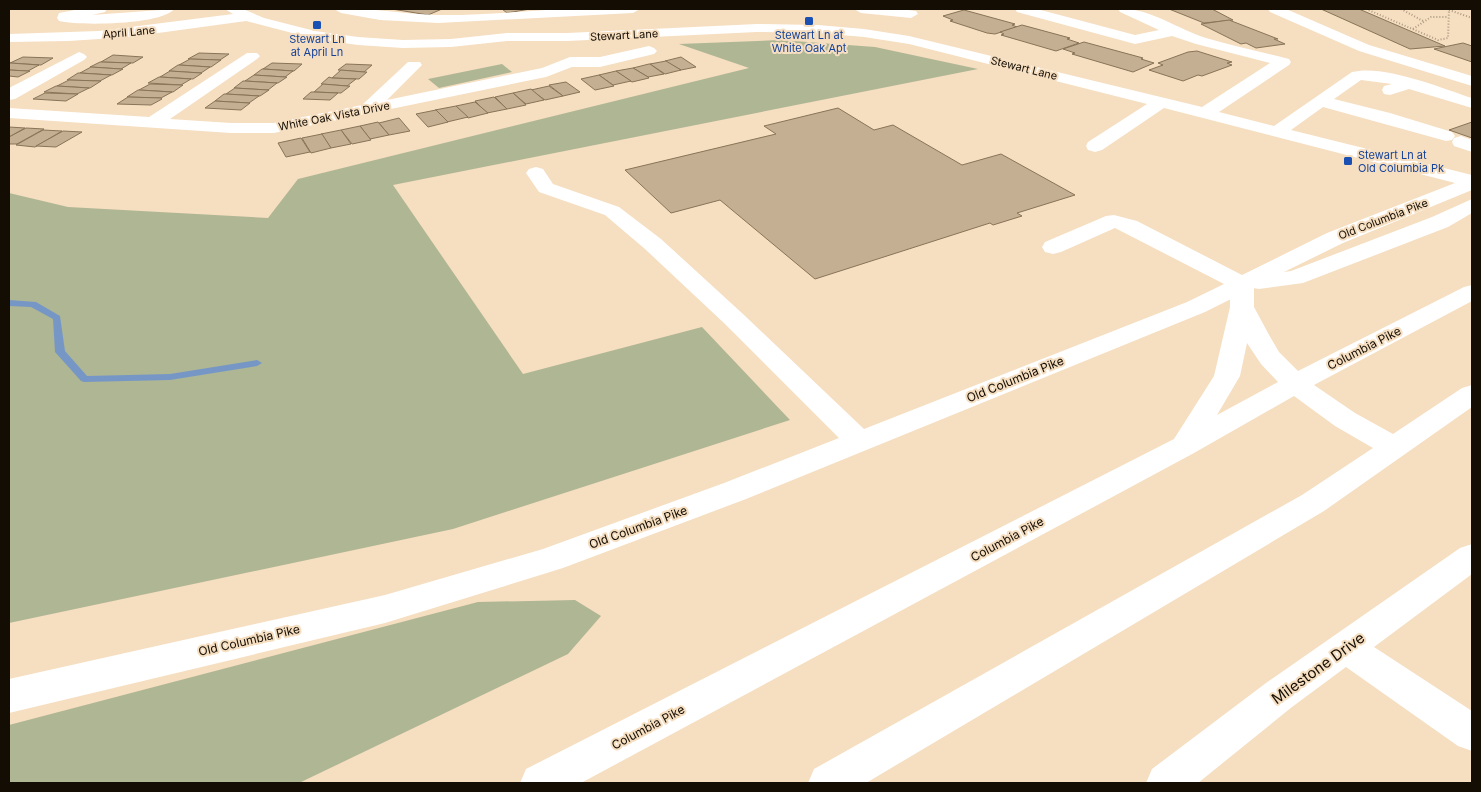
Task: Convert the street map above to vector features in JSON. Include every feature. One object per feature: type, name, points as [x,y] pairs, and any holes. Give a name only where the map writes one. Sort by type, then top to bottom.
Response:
[{"type":"main road","points":[[100,9],[72,13],[64,16],[64,18],[129,17],[158,14],[167,9]]},
{"type":"main road","name":"Stewart Lane","points":[[232,9],[249,12],[259,21],[315,35],[358,41],[402,44],[460,42],[508,45],[567,37],[757,28],[818,29],[899,38],[1278,131],[1472,182]]},
{"type":"main road","points":[[341,9],[389,17],[632,9]]},
{"type":"main road","points":[[861,9],[913,11],[899,38]]},
{"type":"main road","points":[[1022,9],[1135,40],[1172,31]]},
{"type":"main road","points":[[1125,9],[1172,31],[1201,41],[1283,62],[1205,113]]},
{"type":"main road","points":[[1275,9],[1364,48],[1472,80]]},
{"type":"main road","points":[[564,11],[570,62],[600,62],[649,51]]},
{"type":"main road","name":"April Lane","points":[[9,38],[140,32],[249,12]]},
{"type":"main road","points":[[152,123],[252,56]]},
{"type":"main road","points":[[9,95],[79,57]]},
{"type":"main road","name":"White Oak Vista Drive","points":[[9,113],[231,128],[274,128],[546,72],[570,62]]},
{"type":"main road","points":[[366,110],[414,65]]},
{"type":"main road","points":[[1278,131],[1358,75],[1386,77],[1468,101]]},
{"type":"main road","points":[[1376,96],[1408,84]]},
{"type":"main road","points":[[1320,101],[1384,117],[1460,141]]},
{"type":"main road","points":[[1428,114],[1468,101]]},
{"type":"main road","points":[[1095,146],[1162,102]]},
{"type":"main road","points":[[536,173],[546,188],[612,212],[653,244],[859,440]]},
{"type":"main road","name":"Old Columbia Pike","points":[[1242,295],[1335,238],[1472,182]]},
{"type":"main road","name":"Old Columbia Pike","points":[[9,696],[385,609],[523,567],[726,494],[1196,307],[1296,278],[1440,222],[1472,205]]},
{"type":"main road","points":[[1053,247],[1114,221],[1129,226],[1242,295],[1269,357],[1296,383],[1357,427],[1394,447]]},
{"type":"main road","name":"Columbia Pike","points":[[541,783],[1184,446],[1296,383],[1472,292]]},
{"type":"main road","points":[[1184,446],[1227,376],[1242,295]]},
{"type":"main road","points":[[829,783],[1313,503],[1472,394]]},
{"type":"main road","name":"Milestone Drive","points":[[1167,783],[1279,695],[1472,557]]},
{"type":"main road","points":[[1345,648],[1472,733]]},
{"type":"path","points":[[1366,9],[1438,40],[1448,38],[1449,9],[1472,18]]},
{"type":"path","points":[[1402,9],[1423,21]]},
{"type":"path","points":[[1413,29],[1423,21],[1435,16],[1448,17]]},
{"type":"green space","points":[[780,40],[875,47],[978,69],[393,185],[523,374],[702,327],[790,420],[453,529],[9,623],[9,193],[68,207],[268,218],[298,179],[749,68],[679,44]]},
{"type":"green space","points":[[502,64],[512,72],[439,88],[428,79]]},
{"type":"green space","points":[[575,600],[601,616],[568,654],[299,783],[9,783],[9,725],[478,602]]},
{"type":"building","points":[[392,9],[442,9],[428,15]]},
{"type":"building","points":[[502,9],[530,9],[507,13]]},
{"type":"building","points":[[1169,9],[1212,9],[1233,20],[1204,23]]},
{"type":"building","points":[[1321,9],[1359,9],[1445,46],[1410,49]]},
{"type":"building","points":[[964,10],[1015,24],[1012,25],[1017,27],[995,34],[987,33],[950,21],[953,20],[943,16]]},
{"type":"building","points":[[1229,20],[1278,39],[1274,39],[1285,44],[1256,48],[1246,43],[1241,44],[1201,24]]},
{"type":"building","points":[[1022,25],[1070,38],[1067,39],[1079,43],[1056,51],[1001,35],[1004,34],[1000,32]]},
{"type":"building","points":[[1084,42],[1143,58],[1141,59],[1154,63],[1133,72],[1072,54],[1075,53],[1063,49]]},
{"type":"building","points":[[1463,43],[1472,46],[1472,62],[1434,49]]},
{"type":"building","points":[[1197,51],[1232,62],[1227,63],[1232,65],[1183,81],[1149,70],[1163,65],[1158,63],[1188,52]]},
{"type":"building","points":[[199,53],[229,54],[220,60],[188,59]]},
{"type":"building","points":[[113,55],[143,57],[133,63],[101,62]]},
{"type":"building","points":[[23,57],[53,58],[41,65],[10,63]]},
{"type":"building","points":[[681,57],[696,67],[681,70],[665,61]]},
{"type":"building","points":[[190,59],[221,60],[211,67],[179,65]]},
{"type":"building","points":[[666,61],[681,70],[665,74],[650,64]]},
{"type":"building","points":[[100,62],[131,63],[121,69],[90,67]]},
{"type":"building","points":[[9,63],[39,65],[28,71],[9,70]]},
{"type":"building","points":[[272,63],[302,64],[294,71],[263,69]]},
{"type":"building","points":[[346,64],[372,65],[364,72],[338,70]]},
{"type":"building","points":[[650,64],[664,74],[648,77],[633,68]]},
{"type":"building","points":[[178,65],[210,67],[201,73],[169,71]]},
{"type":"building","points":[[91,67],[123,69],[112,75],[80,73]]},
{"type":"building","points":[[633,68],[649,78],[632,82],[616,71]]},
{"type":"building","points":[[262,69],[293,71],[285,77],[254,75]]},
{"type":"building","points":[[9,70],[30,71],[18,77],[9,76]]},
{"type":"building","points":[[341,70],[367,72],[359,79],[332,78]]},
{"type":"building","points":[[170,71],[202,73],[193,79],[160,77]]},
{"type":"building","points":[[616,71],[631,81],[613,85],[599,75]]},
{"type":"building","points":[[78,73],[111,75],[100,81],[67,80]]},
{"type":"building","points":[[254,75],[287,77],[278,83],[245,81]]},
{"type":"building","points":[[599,75],[614,86],[595,90],[581,79]]},
{"type":"building","points":[[159,77],[191,79],[181,85],[148,83]]},
{"type":"building","points":[[329,77],[356,79],[347,86],[321,84]]},
{"type":"building","points":[[69,80],[101,81],[90,88],[57,86]]},
{"type":"building","points":[[243,81],[277,83],[268,90],[234,88]]},
{"type":"building","points":[[566,82],[580,92],[563,96],[549,85]]},
{"type":"building","points":[[150,84],[183,85],[173,92],[139,90]]},
{"type":"building","points":[[323,84],[350,86],[341,93],[314,92]]},
{"type":"building","points":[[56,86],[89,88],[77,94],[44,92]]},
{"type":"building","points":[[549,86],[563,96],[545,100],[531,90]]},
{"type":"building","points":[[235,88],[269,90],[260,96],[226,94]]},
{"type":"building","points":[[531,89],[544,100],[526,104],[513,93]]},
{"type":"building","points":[[138,90],[172,92],[161,98],[127,97]]},
{"type":"building","points":[[311,92],[338,93],[330,100],[303,99]]},
{"type":"building","points":[[45,93],[78,94],[66,101],[33,99]]},
{"type":"building","points":[[513,93],[526,105],[507,109],[495,97]]},
{"type":"building","points":[[224,94],[259,96],[249,103],[215,101]]},
{"type":"building","points":[[128,97],[162,99],[151,105],[117,104]]},
{"type":"building","points":[[494,97],[507,109],[487,113],[475,101]]},
{"type":"building","points":[[215,101],[250,103],[241,110],[205,108]]},
{"type":"building","points":[[475,102],[488,113],[468,118],[456,106]]},
{"type":"building","points":[[456,106],[468,117],[447,122],[435,110]]},
{"type":"building","points":[[838,108],[874,130],[893,125],[962,165],[1001,154],[1075,195],[1017,213],[1022,216],[993,225],[990,223],[815,279],[720,200],[671,213],[625,170],[776,134],[764,126]]},
{"type":"building","points":[[436,110],[448,122],[428,127],[416,114]]},
{"type":"building","points":[[399,118],[410,131],[389,135],[379,123]]},
{"type":"building","points":[[378,122],[389,135],[370,139],[360,126]]},
{"type":"building","points":[[1472,122],[1472,138],[1449,130]]},
{"type":"building","points":[[360,126],[371,140],[352,144],[341,130]]},
{"type":"building","points":[[9,127],[25,128],[9,137]]},
{"type":"building","points":[[26,128],[44,129],[17,144],[9,144],[9,137]]},
{"type":"building","points":[[43,130],[62,131],[35,147],[16,145]]},
{"type":"building","points":[[341,130],[351,144],[331,148],[321,134]]},
{"type":"building","points":[[63,131],[82,132],[56,147],[36,146]]},
{"type":"building","points":[[322,134],[331,148],[311,153],[302,138]]},
{"type":"building","points":[[301,138],[310,152],[286,157],[278,143]]},
{"type":"waterway","points":[[9,303],[33,304],[57,318],[60,352],[84,379],[170,377],[257,363]]},
{"type":"place","name":"Stewart Ln at White Oak Apt","points":[[809,21]]},
{"type":"place","name":"Stewart Ln at April Ln","points":[[317,25]]},
{"type":"place","name":"Stewart Ln at Old Columbia Pk","points":[[1348,161]]}]
